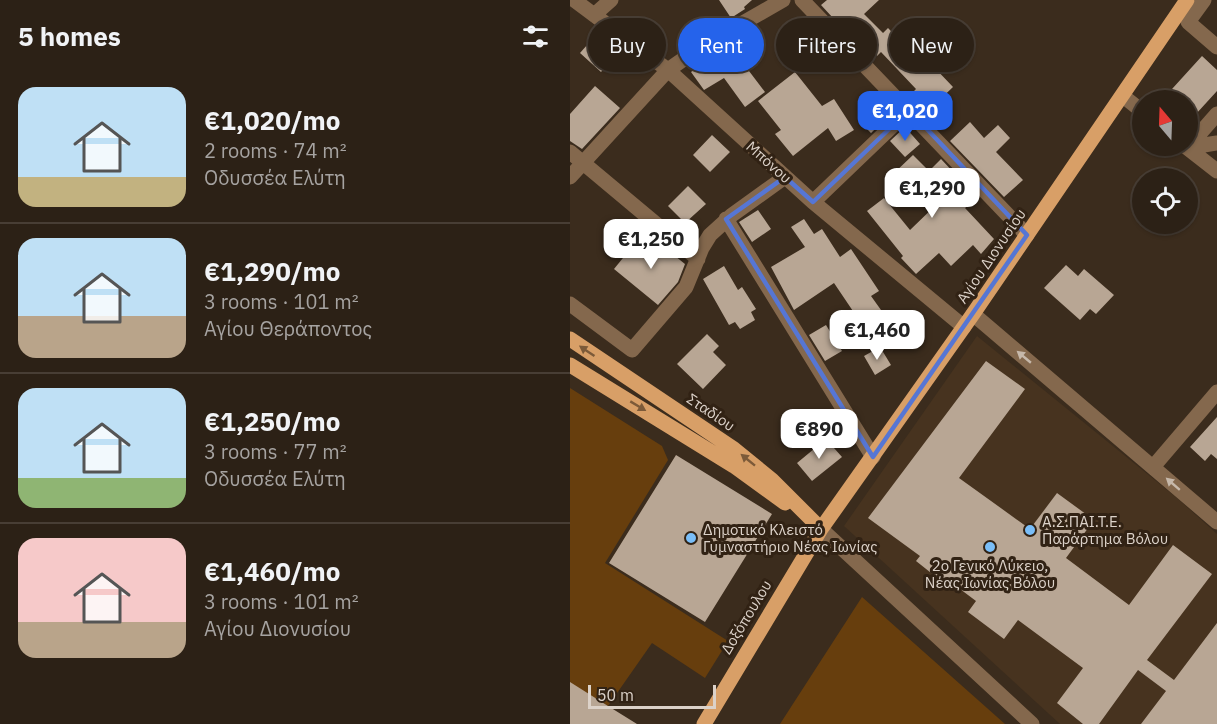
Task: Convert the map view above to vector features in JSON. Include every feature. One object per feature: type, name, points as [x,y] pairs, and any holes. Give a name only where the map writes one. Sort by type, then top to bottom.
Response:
[{"type":"main road","name":"Αγίου Διονυσίου","points":[[821,529],[973,314],[1187,0]]},
{"type":"main road","name":"Σταδίου","points":[[570,339],[734,450],[772,480],[821,529]]},
{"type":"main road","name":"Σταδίου","points":[[570,365],[734,466],[821,529]]},
{"type":"main road","name":"Δοξόπουλου","points":[[704,724],[821,529]]},
{"type":"street","name":"Μπόνου","points":[[574,0],[668,70],[813,202],[964,327]]},
{"type":"street","points":[[594,15],[611,0]]},
{"type":"street","points":[[570,177],[668,70],[701,46],[783,0]]},
{"type":"street","points":[[802,0],[1027,235]]},
{"type":"street","points":[[1204,0],[1188,22],[1217,47]]},
{"type":"street","points":[[1123,96],[1132,103]]},
{"type":"street","points":[[813,202],[909,110]]},
{"type":"street","points":[[1198,134],[1217,114]]},
{"type":"street","points":[[1198,145],[1217,143]]},
{"type":"street","points":[[570,152],[698,259]]},
{"type":"street","points":[[1198,153],[1217,171]]},
{"type":"street","points":[[570,304],[632,350],[686,287],[704,243],[726,219],[785,177]]},
{"type":"street","points":[[726,219],[873,457]]},
{"type":"street","points":[[973,314],[1217,522]]},
{"type":"street","points":[[1153,467],[1217,392]]},
{"type":"street","name":"Σταδίου","points":[[821,529],[1032,724]]},
{"type":"highlighted area","points":[[909,110],[1027,235],[873,457],[726,219],[785,177],[813,202]]},
{"type":"shaded area","name":"Α.Σ.ΠΑΙ.Τ.Ε. Παράρτημα Βόλου","points":[[977,336],[1177,498],[1217,534],[1217,724],[1060,724],[844,526]]},
{"type":"shaded area","points":[[570,388],[662,446],[668,460],[605,563],[728,641],[705,678],[652,643],[608,706],[570,683]]},
{"type":"shaded area","points":[[862,597],[1005,724],[780,724]]},
{"type":"building","points":[[719,0],[752,0],[744,7],[745,9],[731,18]]},
{"type":"building","points":[[827,0],[879,0],[864,14],[868,18],[833,18],[821,5]]},
{"type":"building","points":[[877,27],[883,33],[889,29],[889,60],[881,52],[877,56]]},
{"type":"building","points":[[588,44],[588,60],[580,53]]},
{"type":"building","points":[[1202,56],[1217,70],[1217,91],[1198,112],[1198,90],[1171,90]]},
{"type":"building","points":[[691,72],[750,72],[765,92],[745,107],[724,78],[704,90]]},
{"type":"building","points":[[795,72],[822,106],[834,99],[854,130],[836,141],[828,128],[793,156],[775,134],[781,130],[758,101]]},
{"type":"building","points":[[900,72],[939,72],[953,87],[930,109],[913,92],[916,89]]},
{"type":"building","points":[[595,86],[620,108],[582,149],[570,141],[570,114]]},
{"type":"building","points":[[883,99],[894,111],[871,133],[860,122]]},
{"type":"building","points":[[970,122],[984,138],[998,125],[1010,138],[996,152],[1023,180],[1004,197],[950,141]]},
{"type":"building","points":[[905,127],[920,144],[905,157],[890,141]]},
{"type":"building","points":[[712,135],[730,152],[710,172],[693,155]]},
{"type":"building","points":[[913,155],[929,171],[941,159],[955,174],[949,180],[971,203],[965,208],[994,239],[981,254],[973,245],[951,266],[939,253],[916,274],[901,258],[903,256],[867,211],[884,198],[910,230],[938,203],[914,178],[904,188],[892,175]]},
{"type":"building","points":[[688,186],[706,204],[685,223],[668,206]]},
{"type":"building","points":[[758,210],[771,229],[752,242],[739,222]]},
{"type":"building","points":[[804,219],[814,234],[822,229],[840,257],[851,249],[879,291],[871,296],[881,310],[861,323],[834,283],[794,310],[771,267],[805,247],[791,227]]},
{"type":"building","points":[[640,237],[660,253],[665,248],[685,264],[678,282],[658,305],[614,269]]},
{"type":"building","points":[[1066,265],[1078,276],[1084,269],[1114,295],[1096,314],[1090,309],[1080,320],[1044,288]]},
{"type":"building","points":[[724,266],[738,290],[742,287],[756,309],[751,312],[755,320],[740,329],[735,322],[729,325],[703,279]]},
{"type":"building","points":[[826,325],[842,351],[825,361],[809,335]]},
{"type":"building","points":[[707,334],[719,346],[713,352],[726,365],[703,389],[677,364]]},
{"type":"building","points":[[880,347],[891,365],[875,375],[864,356]]},
{"type":"building","points":[[986,361],[1025,389],[959,478],[1030,529],[1057,493],[1094,520],[1066,558],[1129,605],[1173,545],[1212,574],[1147,660],[1174,680],[1217,623],[1217,724],[1141,724],[1166,691],[1138,670],[1099,724],[1083,724],[1057,703],[1083,668],[1018,620],[1004,639],[968,612],[976,601],[948,580],[945,584],[916,561],[920,556],[868,518]]},
{"type":"building","points":[[1217,417],[1217,459],[1211,454],[1205,461],[1190,447]]},
{"type":"building","points":[[826,439],[842,457],[812,481],[797,463]]},
{"type":"building","name":"Δημοτικό Κλειστό Γυμναστήριο Νέας Ιωνίας","points":[[676,455],[772,514],[705,622],[609,563]]},
{"type":"building","points":[[570,682],[608,706],[637,724],[570,724]]},
{"type":"place","name":"Α.Σ.ΠΑΙ.Τ.Ε. Παράρτημα Βόλου","points":[[1030,530]]},
{"type":"place","name":"Δημοτικό Κλειστό Γυμναστήριο Νέας Ιωνίας","points":[[691,538]]},
{"type":"place","name":"2ο Γενικό Λύκειο, Νέας Ιωνίας Βόλου","points":[[990,547]]}]
